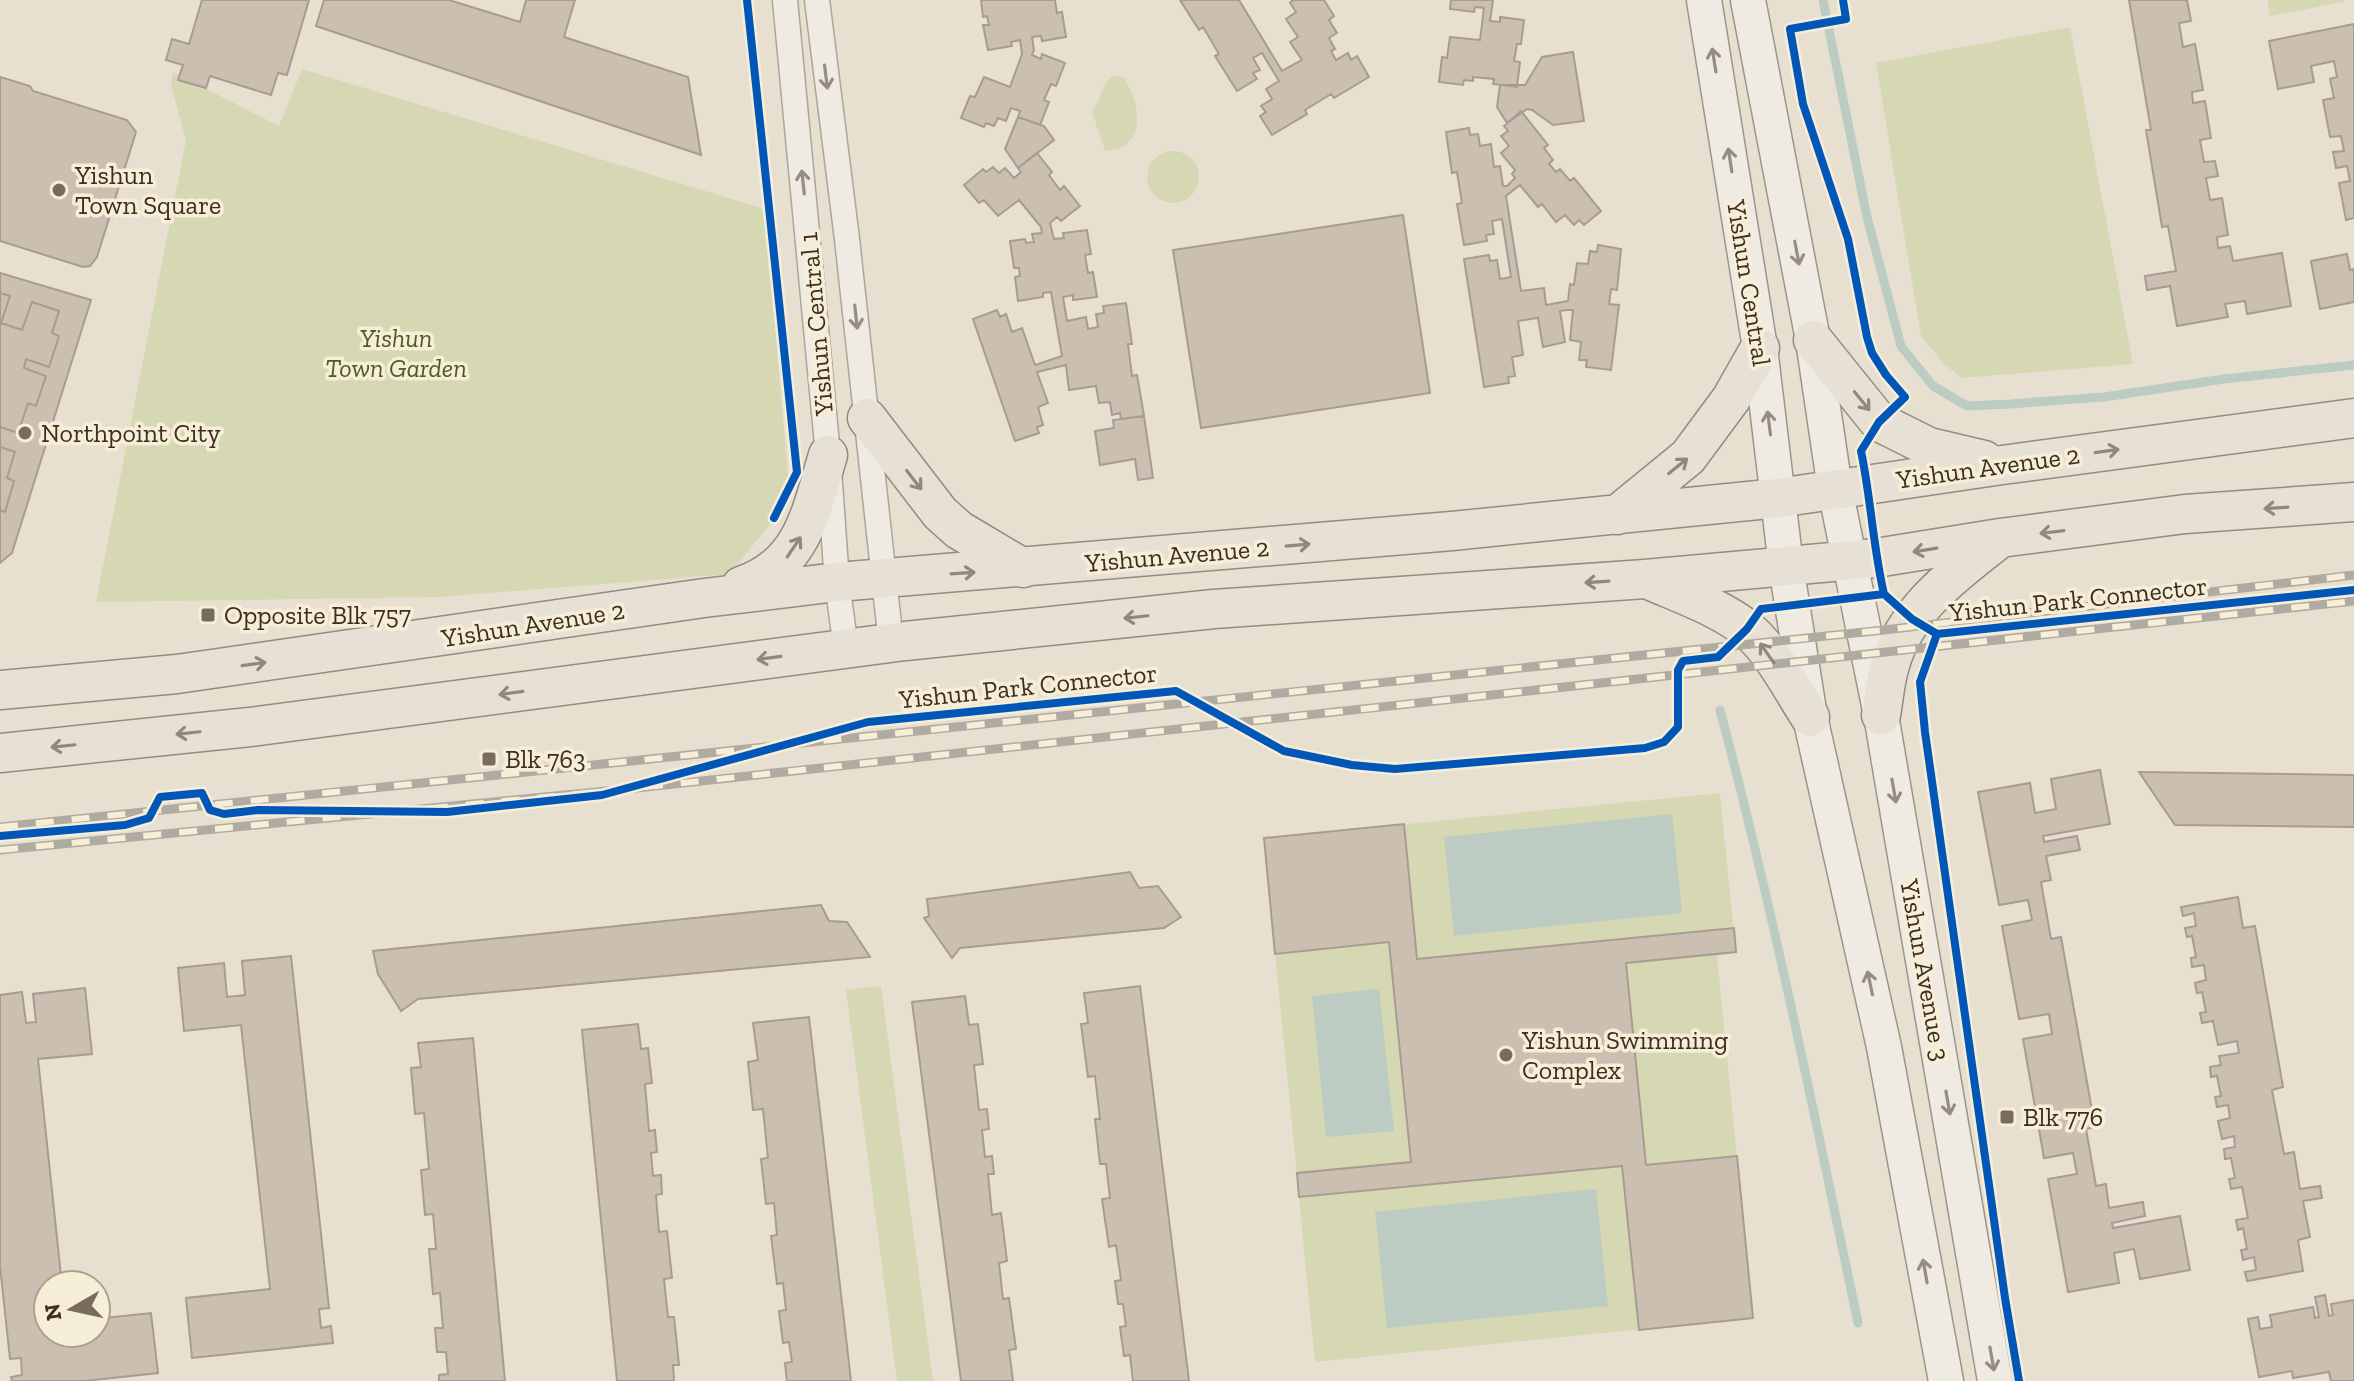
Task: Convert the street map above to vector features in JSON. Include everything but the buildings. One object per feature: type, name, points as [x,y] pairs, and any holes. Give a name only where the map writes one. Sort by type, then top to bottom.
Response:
[{"type":"main road","name":"Yishun Central","points":[[1704,0],[1760,348],[1786,566]]},
{"type":"main road","name":"Yishun Central","points":[[1748,0],[1813,340],[1849,560]]},
{"type":"main road","points":[[1813,340],[1879,422],[1929,447],[2002,465]]},
{"type":"main road","points":[[1617,515],[1688,457],[1731,399],[1760,348]]},
{"type":"main road","points":[[867,418],[940,513],[959,530],[1023,568]]},
{"type":"main road","name":"Yishun Avenue 2","points":[[0,690],[177,674],[704,598],[837,582],[1617,515],[1778,498],[2354,418]]},
{"type":"main road","points":[[704,598],[756,581],[777,569],[786,559],[805,528],[828,455]]},
{"type":"main road","points":[[0,753],[250,727],[891,643],[1214,609],[1645,579],[1876,558],[2185,514],[2354,502]]},
{"type":"main road","points":[[1881,715],[1890,664],[1912,619],[1930,595],[2000,538]]},
{"type":"main road","name":"Yishun Avenue 3","points":[[1849,560],[1881,715],[1995,1381]]},
{"type":"main road","name":"Yishun Avenue 3","points":[[1786,566],[1810,717],[1884,1047],[1946,1381]]},
{"type":"main road","points":[[1645,579],[1716,611],[1747,629],[1761,643],[1810,717]]},
{"type":"street","name":"Yishun Central 1","points":[[785,0],[837,582],[846,649]]},
{"type":"street","name":"Yishun Central 1","points":[[817,0],[891,643]]},
{"type":"green space","points":[[2267,0],[2344,0],[2344,2],[2270,16]]},
{"type":"green space","points":[[2070,27],[2133,364],[1962,378],[1944,364],[1921,336],[1876,63]]},
{"type":"green space","name":"Yishun Town Garden","points":[[302,69],[765,209],[790,499],[730,574],[438,597],[96,602],[186,140],[171,85],[173,72],[279,126]]},
{"type":"green space","points":[[1113,76],[1123,77],[1128,84],[1135,103],[1137,123],[1135,132],[1123,147],[1105,151],[1092,112]]},
{"type":"green space","points":[[1173,151],[1191,159],[1199,177],[1191,195],[1173,203],[1155,195],[1147,177],[1155,159]]},
{"type":"green space","name":"Yishun Swimming Complex","points":[[1720,793],[1736,952],[1717,955],[1753,1318],[1315,1362],[1264,838]]},
{"type":"green space","points":[[881,986],[933,1381],[897,1381],[846,990]]},
{"type":"shaded area","points":[[1672,814],[1682,913],[1454,936],[1444,837]]},
{"type":"shaded area","points":[[1379,989],[1394,1131],[1326,1137],[1312,996]]},
{"type":"shaded area","points":[[1596,1189],[1608,1306],[1387,1328],[1375,1212]]},
{"type":"waterway","points":[[1823,0],[1867,217],[1901,346],[1933,386],[1967,406],[2010,404],[2104,397],[2224,379],[2354,365]]},
{"type":"waterway","points":[[1720,710],[1776,939],[1858,1323]]},
{"type":"railway","points":[[0,827],[1884,630],[2354,575]]},
{"type":"railway","points":[[0,850],[637,788],[2354,601]]},
{"type":"cycle path","points":[[747,0],[797,472],[774,518]]},
{"type":"cycle path","points":[[1843,0],[1846,19],[1790,29],[1803,104],[1848,239],[1867,337],[1872,353],[1905,397],[1879,422],[1861,451],[1884,594]]},
{"type":"cycle path","name":"Yishun Park Connector","points":[[0,836],[125,825],[149,818],[160,797],[202,793],[210,810],[224,814],[258,810],[447,812],[602,795],[868,722],[1176,691],[1284,751],[1352,765],[1395,769],[1645,748],[1664,742],[1678,727],[1678,670],[1683,661],[1718,657],[1747,629],[1761,609],[1884,594],[1912,619],[1937,634],[2354,590]]},
{"type":"cycle path","name":"Yishun Park Connector","points":[[1937,634],[1920,682],[1925,732],[2019,1381]]},
{"type":"place","name":"Yishun Town Square","points":[[59,190]]},
{"type":"place","name":"Northpoint City","points":[[25,433]]},
{"type":"place","name":"Opposite Blk 757","points":[[208,615]]},
{"type":"place","name":"Blk 763","points":[[489,759]]},
{"type":"place","name":"Yishun Swimming Complex","points":[[1506,1055]]},
{"type":"place","name":"Blk 776","points":[[2007,1117]]}]
